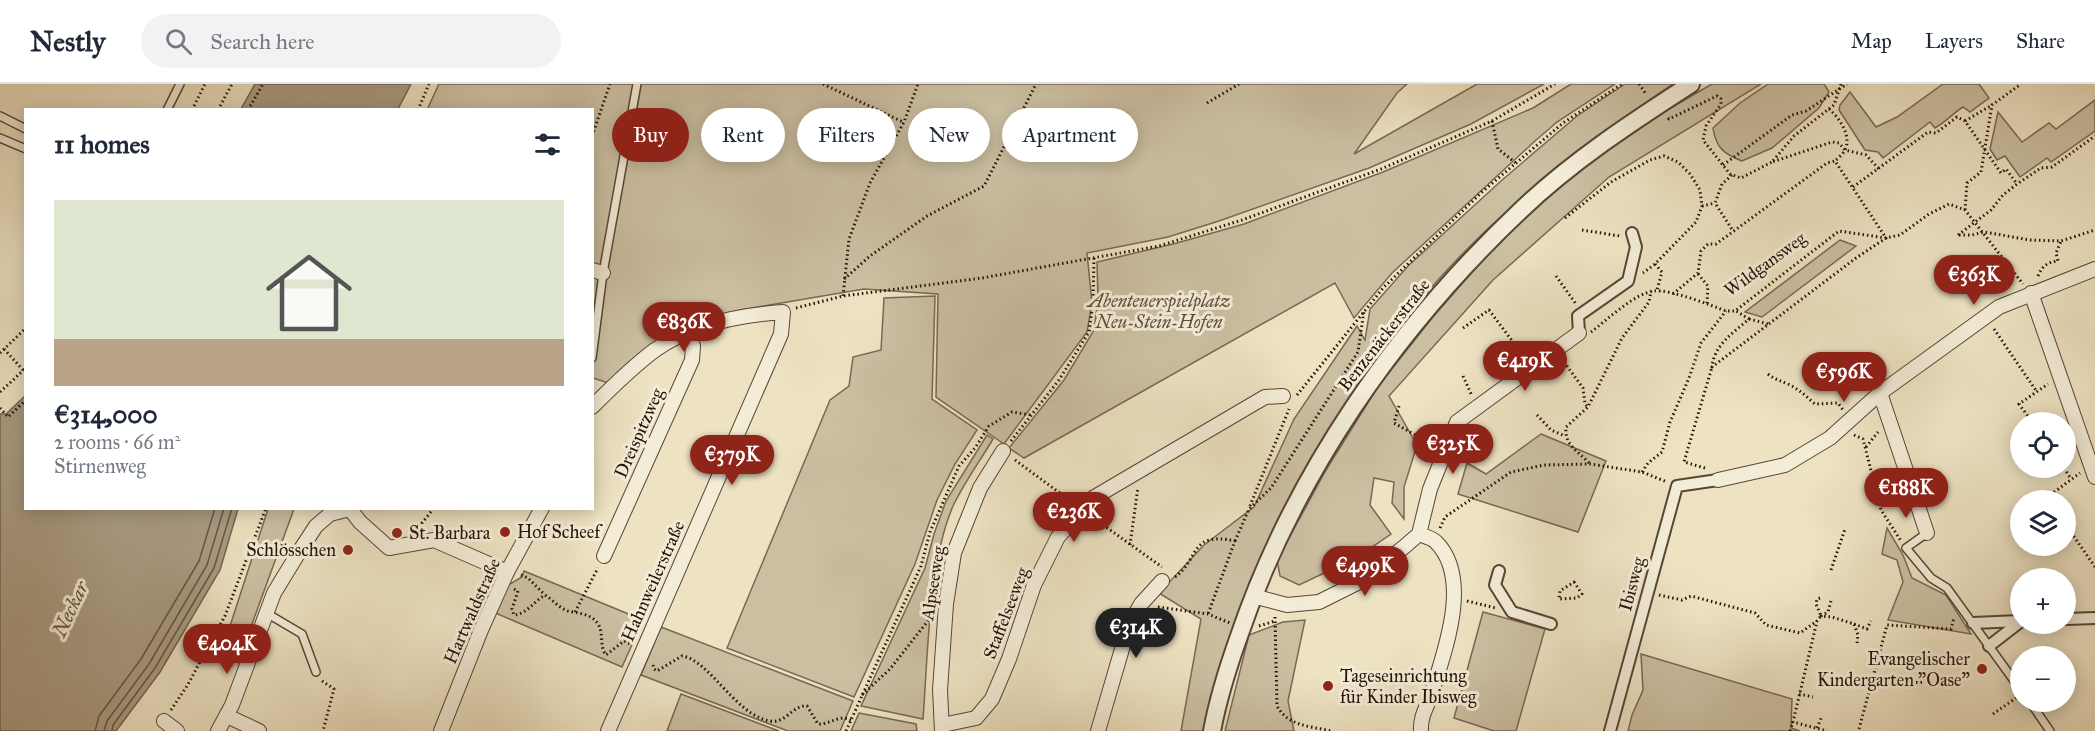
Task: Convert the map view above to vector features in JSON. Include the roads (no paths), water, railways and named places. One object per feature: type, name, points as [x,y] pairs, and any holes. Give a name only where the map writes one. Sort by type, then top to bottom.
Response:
[{"type":"street","name":"Benzenäckerstraße","points":[[1212,731],[1221,689],[1253,596],[1277,541],[1321,457],[1384,363],[1448,285],[1521,209],[1568,170],[1654,107],[1691,84]]},
{"type":"street","points":[[1253,596],[1287,605],[1319,602],[1361,581],[1419,534],[1430,489],[1457,422],[1532,367],[1561,352],[1579,333],[1578,316],[1628,281],[1636,248],[1627,234]]},
{"type":"street","points":[[1716,481],[1785,465],[1830,438],[1880,393],[1999,307],[2095,269]]},
{"type":"street","points":[[2031,293],[2093,471]]},
{"type":"street","name":"Hahnweilerstraße","points":[[608,731],[781,334],[783,312],[754,314],[713,323],[689,333]]},
{"type":"street","points":[[594,405],[655,350],[689,333]]},
{"type":"street","name":"Dreispitzweg","points":[[604,556],[692,360],[693,346],[689,333]]},
{"type":"street","points":[[1880,393],[1927,533]]},
{"type":"street","name":"Staffelseeweg","points":[[942,728],[976,718],[992,699],[1034,585],[1059,537],[1093,498],[1265,397],[1288,399]]},
{"type":"street","name":"Alpseeweg","points":[[942,728],[940,690],[946,604],[954,552],[980,488],[1003,451]]},
{"type":"street","name":"Ibisweg","points":[[1610,731],[1677,486],[1716,481]]},
{"type":"street","points":[[218,731],[227,716],[268,614],[274,593],[316,526],[330,514],[346,510]]},
{"type":"street","points":[[351,510],[360,522],[389,548],[434,540],[513,573]]},
{"type":"street","name":"Hartwaldstraße","points":[[441,731],[493,603],[513,573],[541,510]]},
{"type":"street","points":[[1419,534],[1435,540],[1450,566],[1454,581],[1454,613],[1432,695],[1424,709],[1421,731]]},
{"type":"street","points":[[1499,571],[1496,585],[1512,612],[1551,624]]},
{"type":"street","points":[[1098,731],[1129,625],[1141,604],[1162,581]]},
{"type":"street","points":[[2076,619],[2095,618]]},
{"type":"street","points":[[1973,623],[2010,621]]},
{"type":"street","points":[[1989,646],[2010,629]]},
{"type":"street","points":[[227,716],[259,731]]},
{"type":"street","points":[[164,721],[177,731]]},
{"type":"lane","points":[[168,108],[180,84]]},
{"type":"lane","points":[[594,329],[598,271],[637,84]]},
{"type":"lane","points":[[0,116],[24,128]]},
{"type":"lane","points":[[0,138],[24,148]]},
{"type":"lane","points":[[1927,533],[1906,548],[1931,578],[1947,588],[2010,675]]},
{"type":"lane","points":[[268,614],[302,634],[316,672]]},
{"type":"lane","points":[[2037,712],[2050,731]]},
{"type":"water","points":[[255,84],[411,84],[399,108],[242,108]]},
{"type":"water","name":"Neckar","points":[[24,397],[24,510],[238,510],[220,570],[160,672],[116,731],[0,731],[0,414],[6,414]]},
{"type":"place","name":"Hof Scheef","points":[[505,532]]},
{"type":"place","name":"St. Barbara","points":[[397,533]]},
{"type":"place","name":"Schlösschen","points":[[348,550]]},
{"type":"place","name":"Evangelischer Kindergarten \"Oase\"","points":[[1982,669]]},
{"type":"place","name":"Tageseinrichtung für Kinder Ibisweg","points":[[1328,686]]},
{"type":"park label","name":"Abenteuerspielplatz Neu-Stein-Hofen","points":[[1159,311]]}]
